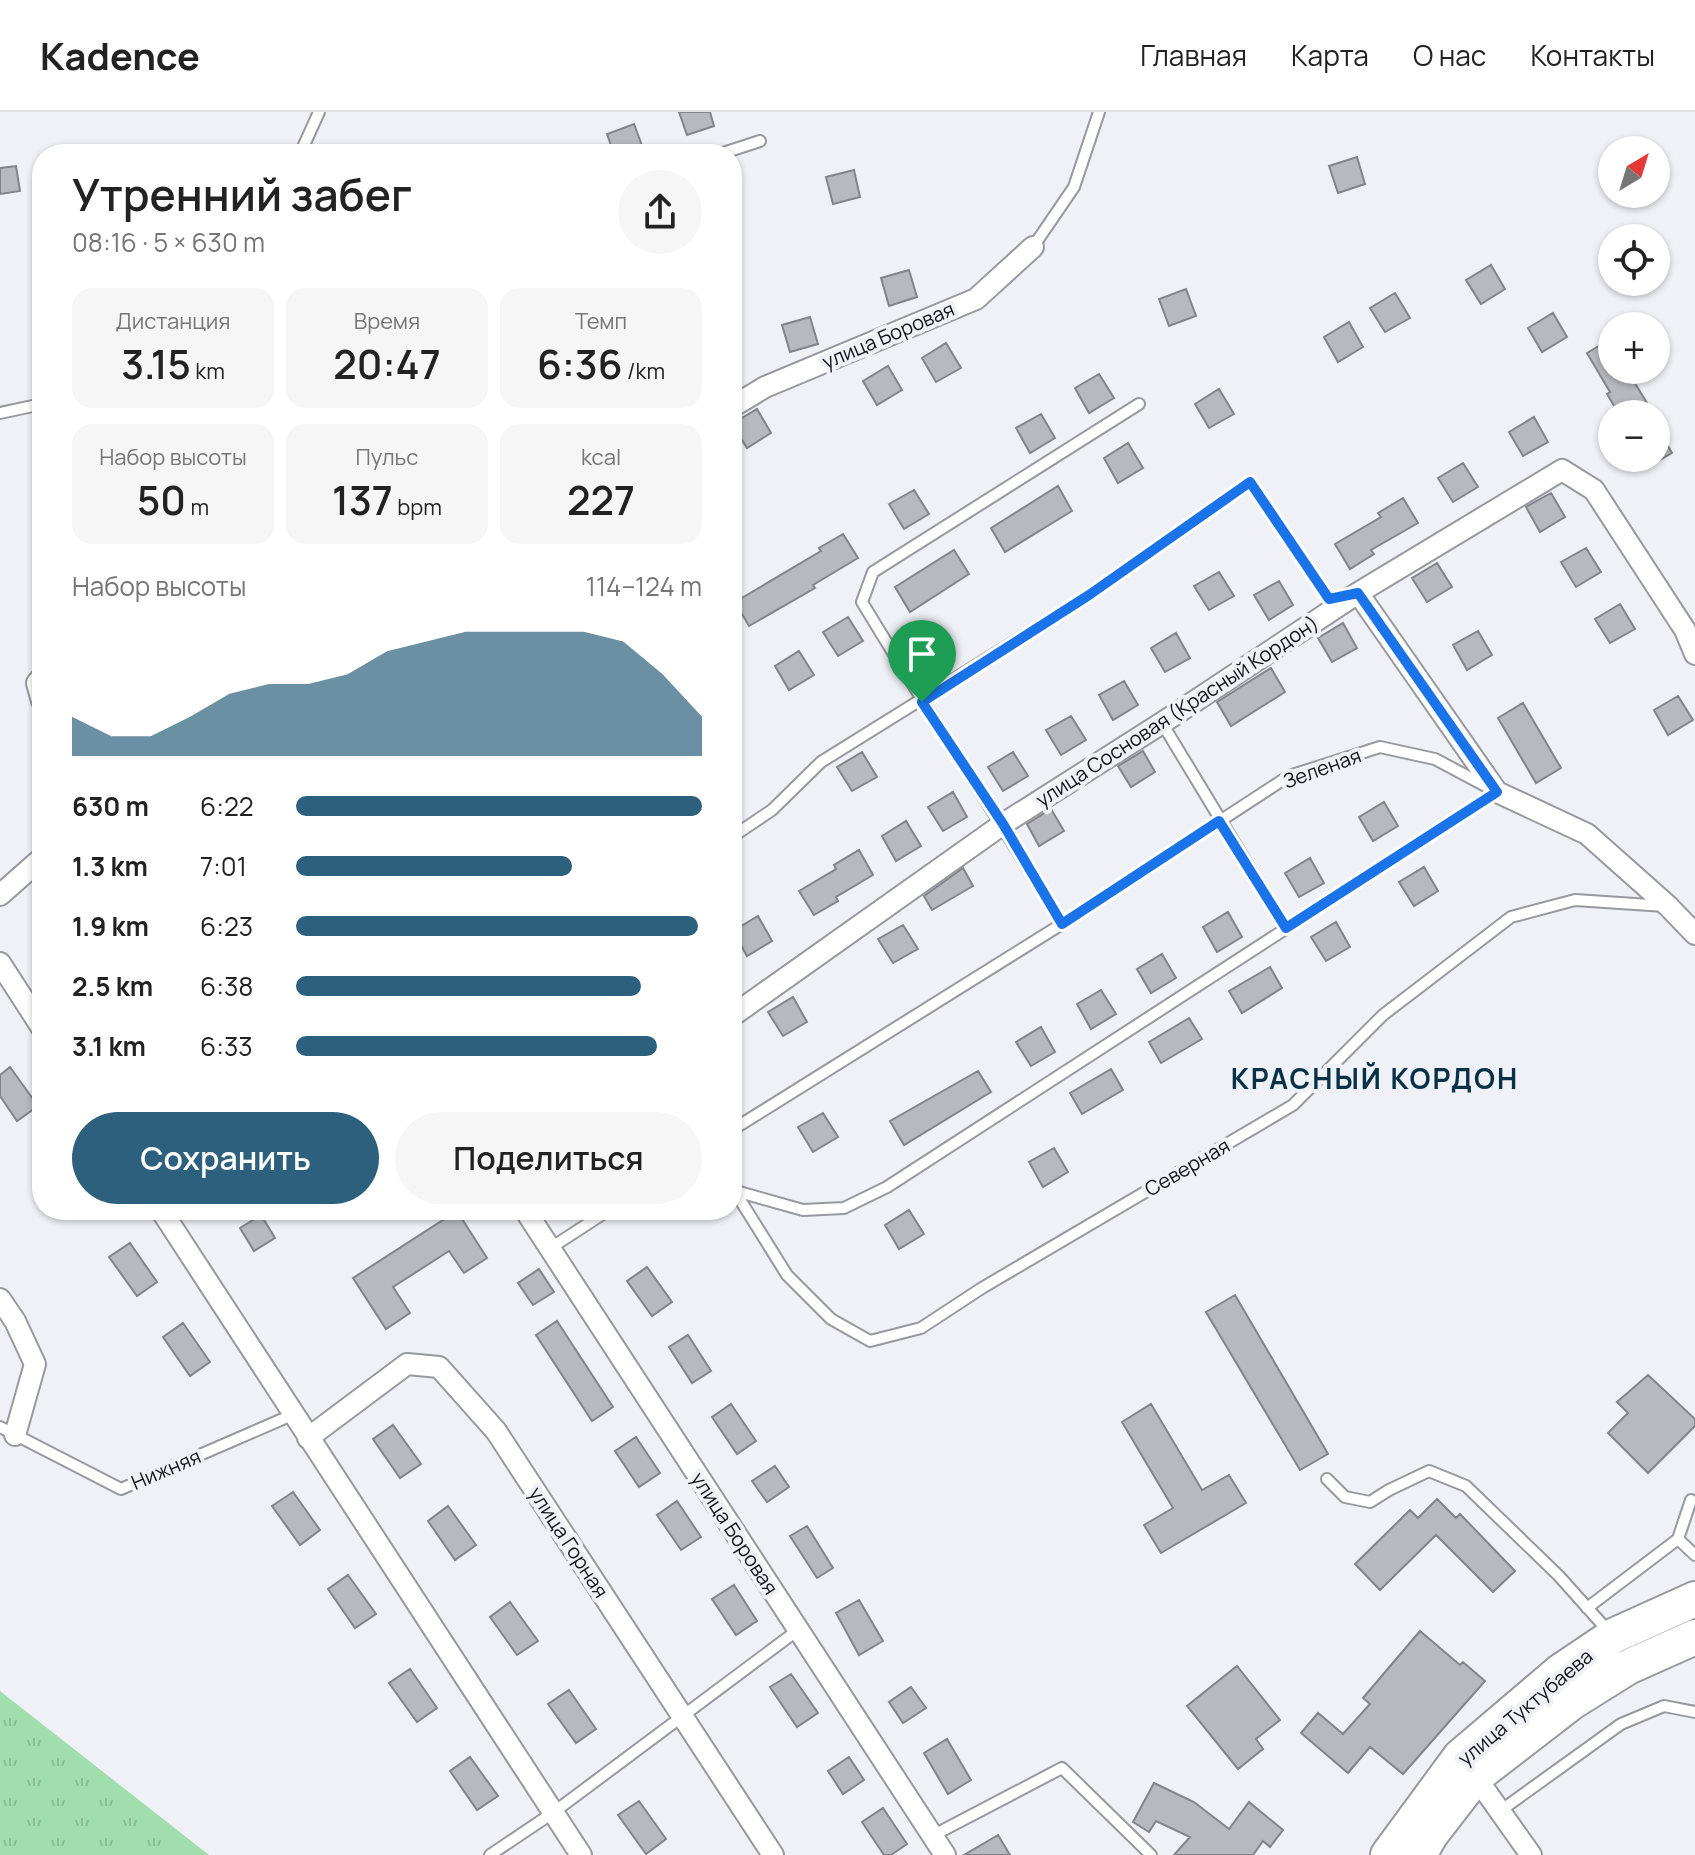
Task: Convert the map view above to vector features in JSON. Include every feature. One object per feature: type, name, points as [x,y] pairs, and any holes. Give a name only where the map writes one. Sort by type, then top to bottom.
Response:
[{"type":"highway","name":"улица Туктубаева","points":[[1388,1855],[1561,1671],[1613,1636],[1695,1599]]},
{"type":"highway","points":[[1613,1636],[1615,1649],[1628,1667]]},
{"type":"highway","name":"улица Туктубаева","points":[[1419,1855],[1468,1767],[1628,1667],[1695,1637]]},
{"type":"street","name":"улица Боровая","points":[[742,401],[765,387],[976,299],[1033,247]]},
{"type":"street","name":"улица Сосновая (Красный Кордон)","points":[[742,1009],[1003,824],[1358,593],[1562,470],[1594,490],[1685,630],[1695,654]]},
{"type":"street","points":[[1358,593],[1497,792],[1587,834],[1695,934]]},
{"type":"street","points":[[0,895],[32,867]]},
{"type":"street","points":[[0,963],[32,1013]]},
{"type":"street","points":[[167,1220],[581,1855]]},
{"type":"street","name":"улица Боровая","points":[[531,1220],[945,1855]]},
{"type":"street","points":[[0,1299],[15,1321],[35,1364],[8,1431]]},
{"type":"street","name":"улица Горная","points":[[308,1438],[407,1364],[439,1367],[496,1431],[773,1855]]},
{"type":"street","points":[[1468,1767],[1531,1855]]},
{"type":"lane","points":[[305,144],[319,112]]},
{"type":"lane","points":[[1087,112],[1095,125]]},
{"type":"lane","points":[[1033,247],[1074,187],[1099,112]]},
{"type":"lane","points":[[742,147],[760,141]]},
{"type":"lane","points":[[1062,924],[1003,824],[922,702],[862,602],[873,572],[1139,404]]},
{"type":"lane","points":[[0,413],[32,406]]},
{"type":"lane","points":[[742,830],[772,810],[821,762],[922,702],[1089,595],[1250,482],[1329,599],[1358,593]]},
{"type":"lane","points":[[1162,723],[1286,928]]},
{"type":"lane","name":"Зеленая","points":[[742,1124],[1062,924],[1289,776],[1380,747],[1435,759],[1497,792]]},
{"type":"lane","points":[[742,1193],[803,1210],[844,1208],[887,1187],[1497,792]]},
{"type":"lane","name":"Северная","points":[[742,1204],[787,1275],[831,1319],[870,1341],[921,1328],[982,1288],[1293,1105],[1383,1015],[1511,917],[1575,900],[1668,906]]},
{"type":"lane","points":[[549,1249],[594,1220]]},
{"type":"lane","name":"Нижняя","points":[[8,1431],[121,1489],[292,1415]]},
{"type":"lane","points":[[1327,1479],[1345,1497],[1370,1502],[1429,1471],[1466,1486],[1559,1576],[1613,1636]]},
{"type":"lane","points":[[1587,1608],[1678,1539],[1691,1500]]},
{"type":"lane","points":[[1678,1539],[1695,1555]]},
{"type":"lane","points":[[490,1855],[554,1812],[798,1630]]},
{"type":"lane","points":[[1500,1811],[1621,1724],[1664,1706],[1695,1712]]},
{"type":"lane","points":[[932,1836],[1062,1768],[1151,1855]]},
{"type":"green space","points":[[0,1691],[209,1855],[0,1855]]},
{"type":"building","points":[[679,112],[710,112],[714,126],[687,135]]},
{"type":"building","points":[[634,124],[641,144],[610,144],[607,134]]},
{"type":"building","points":[[1357,157],[1365,184],[1338,193],[1329,166]]},
{"type":"building","points":[[16,166],[20,191],[0,194],[0,168]]},
{"type":"building","points":[[854,170],[860,197],[833,204],[826,177]]},
{"type":"building","points":[[1491,265],[1505,289],[1481,304],[1466,280]]},
{"type":"building","points":[[909,270],[917,297],[889,306],[881,278]]},
{"type":"building","points":[[1186,289],[1196,316],[1169,326],[1159,299]]},
{"type":"building","points":[[1395,293],[1410,318],[1385,332],[1370,308]]},
{"type":"building","points":[[1553,313],[1567,337],[1542,352],[1528,328]]},
{"type":"building","points":[[810,317],[818,344],[790,352],[782,325]]},
{"type":"building","points":[[1349,322],[1363,347],[1338,362],[1324,337]]},
{"type":"building","points":[[946,343],[961,368],[936,382],[922,358]]},
{"type":"building","points":[[1598,346],[1598,372],[1587,353]]},
{"type":"building","points":[[888,366],[902,390],[877,405],[863,381]]},
{"type":"building","points":[[1099,374],[1114,398],[1089,413],[1075,388]]},
{"type":"building","points":[[1605,384],[1635,384],[1645,400],[1611,400],[1607,394],[1610,392]]},
{"type":"building","points":[[1219,389],[1234,414],[1209,428],[1195,404]]},
{"type":"building","points":[[757,409],[771,433],[747,448],[742,440],[742,418]]},
{"type":"building","points":[[1041,414],[1055,438],[1030,453],[1016,428]]},
{"type":"building","points":[[1534,417],[1548,442],[1523,456],[1509,432]]},
{"type":"building","points":[[1128,443],[1143,468],[1118,483],[1104,458]]},
{"type":"building","points":[[1463,463],[1478,487],[1453,502],[1438,478]]},
{"type":"building","points":[[1058,486],[1072,511],[1005,552],[991,528]]},
{"type":"building","points":[[914,490],[929,514],[904,529],[889,504]]},
{"type":"building","points":[[1551,493],[1565,517],[1540,532],[1526,507]]},
{"type":"building","points":[[1403,498],[1418,523],[1371,550],[1374,554],[1350,569],[1335,544],[1381,517],[1378,513]]},
{"type":"building","points":[[843,534],[858,558],[813,585],[815,588],[749,626],[742,614],[742,598],[821,551],[819,548]]},
{"type":"building","points":[[1586,548],[1601,572],[1576,587],[1561,562]]},
{"type":"building","points":[[954,550],[969,574],[910,612],[895,587]]},
{"type":"building","points":[[1437,563],[1452,587],[1427,602],[1412,578]]},
{"type":"building","points":[[1219,572],[1234,596],[1209,610],[1194,586]]},
{"type":"building","points":[[1279,581],[1293,605],[1269,620],[1254,595]]},
{"type":"building","points":[[1620,604],[1635,629],[1610,643],[1595,619]]},
{"type":"building","points":[[848,617],[863,641],[838,656],[823,632]]},
{"type":"building","points":[[1343,623],[1357,648],[1332,662],[1318,638]]},
{"type":"building","points":[[1478,631],[1492,655],[1467,670],[1453,645]]},
{"type":"building","points":[[1176,633],[1190,658],[1165,672],[1151,648]]},
{"type":"building","points":[[799,651],[814,675],[789,690],[775,666]]},
{"type":"building","points":[[1271,668],[1285,692],[1231,726],[1217,702]]},
{"type":"building","points":[[1124,681],[1138,705],[1113,720],[1099,695]]},
{"type":"building","points":[[1678,696],[1693,720],[1668,735],[1654,710]]},
{"type":"building","points":[[1523,703],[1561,768],[1536,783],[1498,718]]},
{"type":"building","points":[[1071,716],[1086,740],[1061,755],[1046,730]]},
{"type":"building","points":[[1143,751],[1155,772],[1131,787],[1118,766]]},
{"type":"building","points":[[862,752],[877,777],[852,791],[837,767]]},
{"type":"building","points":[[1013,752],[1028,776],[1003,791],[988,767]]},
{"type":"building","points":[[953,792],[967,817],[943,831],[928,807]]},
{"type":"building","points":[[1384,802],[1398,826],[1373,841],[1359,817]]},
{"type":"building","points":[[1051,809],[1064,831],[1039,846],[1027,824]]},
{"type":"building","points":[[906,821],[921,846],[896,861],[882,836]]},
{"type":"building","points":[[859,850],[873,875],[836,897],[838,901],[814,915],[799,891],[836,869],[834,865]]},
{"type":"building","points":[[1310,858],[1324,883],[1299,897],[1285,873]]},
{"type":"building","points":[[1424,867],[1438,891],[1414,906],[1399,882]]},
{"type":"building","points":[[963,868],[973,886],[932,910],[924,896]]},
{"type":"building","points":[[1228,912],[1242,937],[1217,952],[1203,927]]},
{"type":"building","points":[[758,916],[772,941],[747,956],[742,947],[742,926]]},
{"type":"building","points":[[1336,922],[1350,947],[1326,961],[1311,937]]},
{"type":"building","points":[[903,925],[918,949],[893,963],[878,939]]},
{"type":"building","points":[[1162,954],[1176,978],[1151,993],[1137,969]]},
{"type":"building","points":[[1270,967],[1282,988],[1242,1013],[1229,991]]},
{"type":"building","points":[[1101,990],[1116,1014],[1091,1029],[1077,1004]]},
{"type":"building","points":[[793,997],[807,1022],[783,1036],[768,1012]]},
{"type":"building","points":[[1189,1018],[1202,1039],[1161,1063],[1149,1042]]},
{"type":"building","points":[[1041,1027],[1055,1052],[1031,1066],[1016,1042]]},
{"type":"building","points":[[10,1067],[32,1098],[32,1110],[17,1121],[0,1096],[0,1075]]},
{"type":"building","points":[[1111,1069],[1123,1090],[1082,1114],[1070,1093]]},
{"type":"building","points":[[978,1071],[991,1092],[904,1145],[890,1121]]},
{"type":"building","points":[[823,1113],[838,1137],[813,1152],[798,1127]]},
{"type":"building","points":[[1054,1148],[1068,1172],[1043,1187],[1029,1162]]},
{"type":"building","points":[[909,1210],[924,1234],[899,1249],[885,1225]]},
{"type":"building","points":[[253,1220],[264,1220],[275,1238],[254,1251],[240,1228]]},
{"type":"building","points":[[443,1220],[463,1220],[487,1258],[464,1273],[449,1251],[393,1287],[410,1313],[386,1329],[353,1278]]},
{"type":"building","points":[[130,1243],[157,1282],[137,1296],[109,1257]]},
{"type":"building","points":[[647,1267],[672,1302],[652,1316],[627,1281]]},
{"type":"building","points":[[539,1269],[554,1292],[533,1305],[518,1283]]},
{"type":"building","points":[[1235,1295],[1328,1454],[1300,1470],[1206,1312]]},
{"type":"building","points":[[557,1321],[613,1407],[592,1421],[536,1335]]},
{"type":"building","points":[[183,1323],[210,1362],[190,1376],[163,1337]]},
{"type":"building","points":[[688,1335],[711,1371],[692,1383],[669,1347]]},
{"type":"building","points":[[1648,1375],[1695,1419],[1695,1426],[1648,1473],[1608,1433],[1628,1413],[1617,1402]]},
{"type":"building","points":[[731,1404],[756,1441],[737,1454],[712,1417]]},
{"type":"building","points":[[1151,1404],[1202,1490],[1229,1475],[1246,1503],[1161,1553],[1144,1525],[1173,1508],[1122,1422]]},
{"type":"building","points":[[393,1425],[421,1464],[400,1478],[373,1439]]},
{"type":"building","points":[[636,1437],[660,1473],[639,1487],[615,1451]]},
{"type":"building","points":[[775,1466],[789,1487],[767,1502],[752,1481]]},
{"type":"building","points":[[293,1492],[320,1530],[300,1545],[272,1506]]},
{"type":"building","points":[[1437,1499],[1456,1518],[1460,1514],[1515,1571],[1493,1592],[1436,1535],[1380,1590],[1355,1564],[1410,1510],[1418,1518]]},
{"type":"building","points":[[677,1501],[701,1537],[681,1550],[657,1515]]},
{"type":"building","points":[[448,1506],[476,1545],[455,1560],[428,1521]]},
{"type":"building","points":[[807,1526],[833,1568],[817,1578],[790,1536]]},
{"type":"building","points":[[348,1575],[376,1614],[355,1628],[328,1589]]},
{"type":"building","points":[[734,1585],[757,1621],[736,1635],[712,1599]]},
{"type":"building","points":[[859,1600],[883,1641],[859,1655],[836,1613]]},
{"type":"building","points":[[510,1602],[538,1641],[517,1655],[490,1617]]},
{"type":"building","points":[[1420,1631],[1460,1665],[1463,1662],[1485,1681],[1403,1774],[1370,1747],[1348,1773],[1301,1733],[1318,1713],[1343,1734],[1370,1704],[1363,1698]]},
{"type":"building","points":[[1237,1666],[1280,1720],[1256,1739],[1263,1749],[1238,1769],[1187,1706]]},
{"type":"building","points":[[410,1669],[437,1708],[417,1722],[389,1683]]},
{"type":"building","points":[[791,1674],[818,1713],[797,1727],[770,1687]]},
{"type":"building","points":[[911,1687],[926,1708],[903,1723],[889,1702]]},
{"type":"building","points":[[569,1690],[596,1729],[576,1743],[548,1704]]},
{"type":"building","points":[[947,1739],[971,1780],[948,1794],[924,1753]]},
{"type":"building","points":[[470,1757],[498,1796],[477,1810],[450,1771]]},
{"type":"building","points":[[849,1757],[864,1780],[843,1794],[828,1771]]},
{"type":"building","points":[[1154,1783],[1194,1802],[1229,1829],[1249,1802],[1283,1830],[1270,1847],[1263,1841],[1253,1855],[1174,1855],[1190,1837],[1156,1821],[1149,1832],[1133,1822]]},
{"type":"building","points":[[639,1801],[666,1839],[646,1854],[618,1815]]},
{"type":"building","points":[[883,1808],[907,1844],[891,1855],[884,1855],[862,1822]]},
{"type":"building","points":[[998,1835],[1010,1855],[964,1855]]},
{"type":"district","name":"КРАСНЫЙ КОРДОН","points":[[1375,1078]]},
{"type":"route","points":[[1250,482],[1329,599],[1358,593],[1497,792],[1286,928],[1219,821],[1062,924],[1003,824],[922,702],[1089,595],[1250,482]]}]
